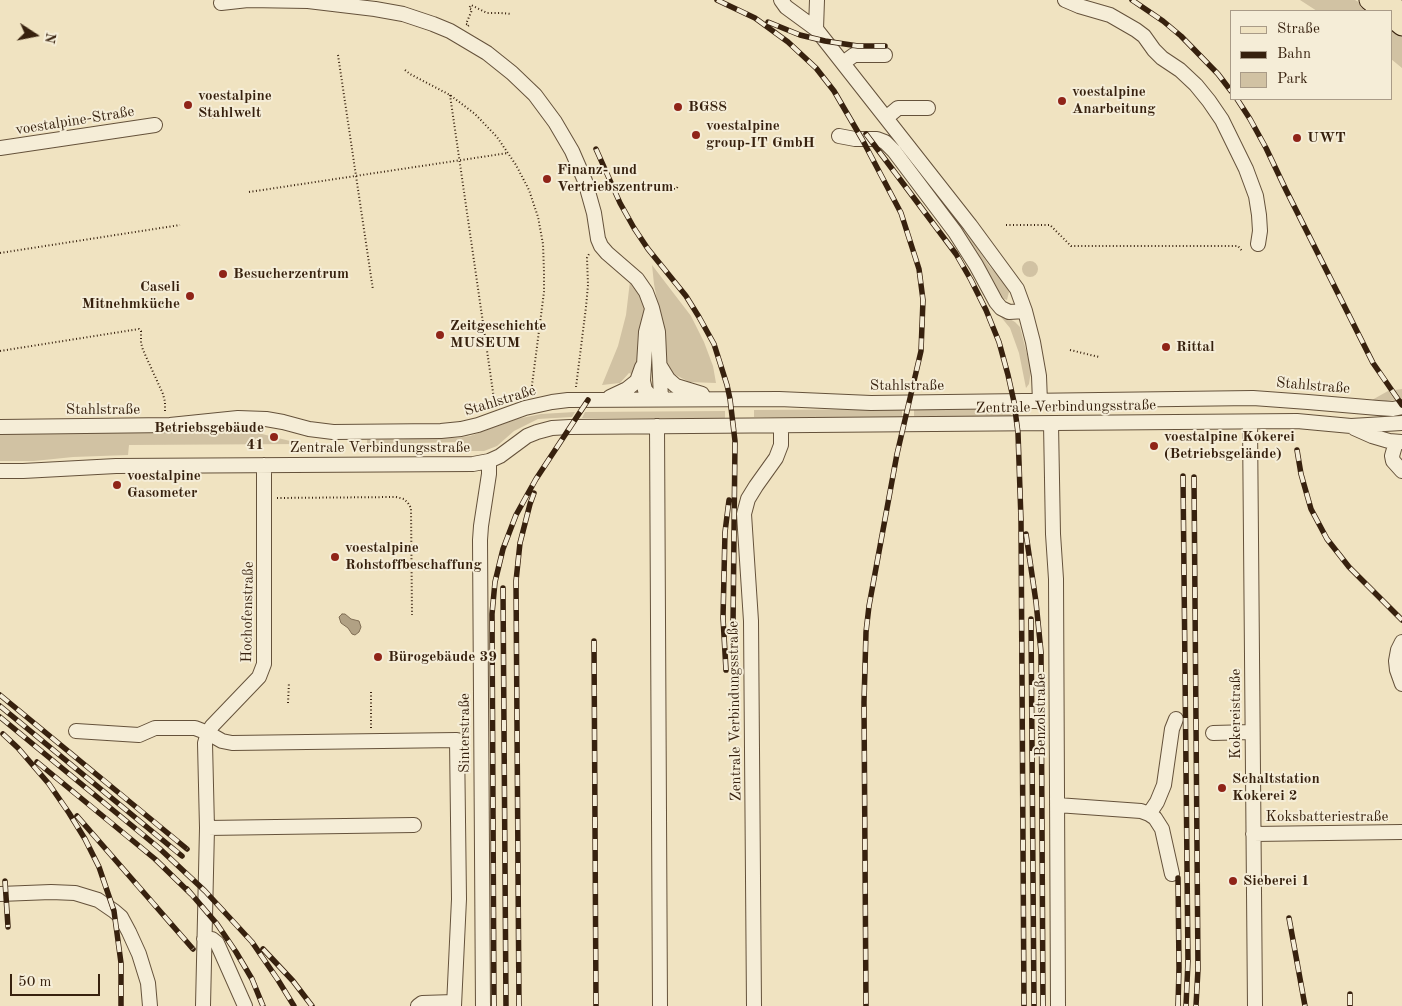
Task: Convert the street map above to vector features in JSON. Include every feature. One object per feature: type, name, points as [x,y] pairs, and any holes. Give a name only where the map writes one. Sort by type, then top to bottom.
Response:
[{"type":"highway","points":[[1369,0],[1382,10]]},
{"type":"highway","points":[[1392,18],[1402,26]]},
{"type":"main road","points":[[1379,0],[1402,9]]},
{"type":"street","points":[[221,3],[248,0],[308,1],[403,14],[450,31],[487,52],[512,72],[535,95],[555,122],[572,151],[585,181],[601,246],[637,279],[646,292],[658,332],[660,366],[657,399]]},
{"type":"street","points":[[781,0],[786,7],[816,29],[970,225],[1017,289],[1025,311],[1037,368],[1040,402]]},
{"type":"street","points":[[816,29],[817,0]]},
{"type":"street","points":[[1065,0],[1110,15],[1136,30],[1144,36],[1162,58],[1180,70],[1196,85],[1209,101],[1222,120],[1246,169],[1256,196],[1260,232],[1258,244]]},
{"type":"street","points":[[843,63],[854,55],[885,55]]},
{"type":"street","points":[[886,118],[898,108],[928,108]]},
{"type":"street","name":"voestalpine-Straße","points":[[0,148],[155,125]]},
{"type":"street","points":[[839,136],[855,139],[877,139],[885,142],[894,151],[955,232],[976,264],[996,302],[1001,308],[1009,312],[1025,311]]},
{"type":"street","points":[[652,308],[646,332],[643,381],[645,390],[657,399]]},
{"type":"street","points":[[602,400],[627,389],[637,381],[643,363]]},
{"type":"street","points":[[660,366],[668,379],[676,386],[720,399]]},
{"type":"street","name":"Stahlstraße","points":[[0,427],[170,425],[238,418],[266,419],[309,429],[333,432],[441,431],[478,426],[525,408],[568,400],[810,399],[871,403],[1268,398],[1378,408],[1402,407]]},
{"type":"street","name":"Zentrale Verbindungsstraße","points":[[0,471],[89,466],[473,464],[489,461],[500,456],[528,436],[552,428],[1250,422],[1297,422],[1351,426]]},
{"type":"street","name":"Kokereistraße","points":[[1250,422],[1254,1006]]},
{"type":"street","points":[[1351,426],[1402,423]]},
{"type":"street","name":"Benzolstraße","points":[[1051,424],[1056,579],[1058,1006]]},
{"type":"street","points":[[657,426],[660,1006]]},
{"type":"street","name":"Zentrale Verbindungsstraße","points":[[754,1006],[751,621],[744,514],[748,500],[756,486],[776,458],[781,445],[781,426]]},
{"type":"street","points":[[1351,426],[1372,436],[1399,442],[1392,456],[1393,461],[1402,471]]},
{"type":"street","name":"Sinterstraße","points":[[483,1006],[480,540],[489,461]]},
{"type":"street","name":"Hochofenstraße","points":[[208,733],[212,726],[259,677],[264,664],[264,465]]},
{"type":"street","points":[[1402,642],[1396,661],[1402,684]]},
{"type":"street","points":[[1149,814],[1164,786],[1172,729],[1176,719]]},
{"type":"street","points":[[76,731],[139,735],[154,728],[195,728],[222,741],[232,743],[457,740],[459,899],[454,1004],[422,1003],[418,1006]]},
{"type":"street","points":[[1213,733],[1252,732]]},
{"type":"street","points":[[203,1006],[206,828],[205,743],[208,733]]},
{"type":"street","points":[[1057,805],[1141,811],[1149,814],[1155,818],[1162,829],[1172,874]]},
{"type":"street","points":[[206,828],[414,824]]},
{"type":"street","name":"Koksbatteriestraße","points":[[1253,834],[1402,832]]},
{"type":"street","points":[[0,894],[75,893],[98,900],[114,911],[121,918],[140,954],[148,983],[150,1006]]},
{"type":"street","points":[[204,939],[218,943],[245,1006]]},
{"type":"path","points":[[460,25],[468,28],[469,25],[466,24],[472,10],[469,8],[471,5],[487,13],[501,12],[512,14]]},
{"type":"path","points":[[338,55],[373,290]]},
{"type":"path","points":[[405,70],[450,95],[480,120],[497,137],[516,165],[529,190],[538,217],[543,244],[544,292],[531,393]]},
{"type":"path","points":[[450,95],[494,399]]},
{"type":"path","points":[[209,118],[238,115]]},
{"type":"path","points":[[249,192],[508,153]]},
{"type":"path","points":[[653,189],[676,188],[679,185]]},
{"type":"path","points":[[0,253],[180,225]]},
{"type":"path","points":[[1006,225],[1050,225],[1071,246],[1238,246],[1243,252]]},
{"type":"path","points":[[576,386],[588,285],[587,258],[591,247]]},
{"type":"path","points":[[0,351],[139,329],[141,331],[143,350],[165,402],[165,417]]},
{"type":"path","points":[[1070,350],[1099,357]]},
{"type":"path","points":[[271,498],[396,497],[404,499],[411,508],[412,615]]},
{"type":"path","points":[[288,703],[289,682]]},
{"type":"path","points":[[371,692],[371,718]]},
{"type":"green space","points":[[1300,0],[1355,0],[1373,10],[1315,10]]},
{"type":"green space","points":[[1392,25],[1402,34],[1402,68],[1392,60]]},
{"type":"green space","points":[[894,140],[965,230],[990,267],[1005,283],[1009,292],[1007,300],[1001,298],[962,231]]},
{"type":"green space","points":[[1030,261],[1036,263],[1038,269],[1036,275],[1030,277],[1024,275],[1022,269],[1024,263]]},
{"type":"green space","points":[[652,265],[691,316],[713,366],[716,383],[689,382],[672,374],[665,364]]},
{"type":"green space","points":[[630,281],[644,305],[644,315],[638,333],[637,365],[634,375],[629,373],[620,383],[602,385],[618,346],[626,315]]},
{"type":"green space","points":[[996,311],[1020,327],[1031,370],[1029,384],[1026,388],[1019,353],[1010,328]]},
{"type":"green space","points":[[1402,389],[1402,399],[1372,400],[1388,391]]},
{"type":"green space","points":[[914,408],[1010,408],[1011,416],[914,416]]},
{"type":"green space","points":[[902,409],[902,417],[754,417],[754,410]]},
{"type":"green space","points":[[725,411],[725,418],[582,418],[585,412]]},
{"type":"green space","points":[[575,412],[572,417],[538,419],[514,431],[497,446],[484,451],[460,451],[460,442],[367,444],[367,440],[470,436],[517,419],[541,414]]},
{"type":"green space","points":[[233,425],[245,426],[254,429],[254,432],[302,444],[129,445],[128,455],[73,457],[34,461],[0,461],[0,433],[170,432]]},
{"type":"shaded area","points":[[342,614],[359,621],[361,627],[359,632],[355,635],[352,634],[341,623],[339,617]]},
{"type":"railway","points":[[717,0],[755,18],[788,42],[816,68],[834,91],[901,213],[919,269],[923,300],[921,351],[897,454],[869,606],[866,632],[864,702],[866,1006]]},
{"type":"railway","points":[[1132,0],[1181,36],[1218,74],[1230,90]]},
{"type":"railway","points":[[768,22],[800,35],[825,41],[858,46],[885,46]]},
{"type":"railway","points":[[1238,100],[1266,148],[1373,363],[1402,405]]},
{"type":"railway","points":[[866,134],[956,254],[971,280],[999,342],[1014,402],[1018,433],[1021,520],[1024,1006]]},
{"type":"railway","points":[[596,149],[620,203],[634,228],[648,249],[686,296],[714,344],[727,385],[735,441],[733,626],[736,670]]},
{"type":"railway","points":[[494,1006],[492,614],[495,582],[503,549],[516,515],[536,479],[588,400]]},
{"type":"railway","points":[[1297,450],[1301,474],[1311,509],[1327,539],[1349,567],[1402,620]]},
{"type":"railway","points":[[1183,476],[1188,961],[1186,1006]]},
{"type":"railway","points":[[1194,477],[1198,969],[1196,1006]]},
{"type":"railway","points":[[519,1006],[516,581],[520,543],[534,493]]},
{"type":"railway","points":[[726,670],[723,618],[725,532],[729,500]]},
{"type":"railway","points":[[1026,534],[1041,652],[1043,1006]]},
{"type":"railway","points":[[503,588],[506,1006]]},
{"type":"railway","points":[[1031,619],[1034,1006]]},
{"type":"railway","points":[[594,641],[596,1006]]},
{"type":"railway","points":[[0,695],[187,849]]},
{"type":"railway","points":[[0,706],[182,856]]},
{"type":"railway","points":[[0,717],[159,848],[205,891],[252,942],[294,1006]]},
{"type":"railway","points":[[3,734],[18,748],[49,784],[85,839],[99,867],[114,911],[121,963],[121,1006]]},
{"type":"railway","points":[[37,762],[155,859],[191,894]]},
{"type":"railway","points":[[77,816],[193,949]]},
{"type":"railway","points":[[1178,878],[1178,1006]]},
{"type":"railway","points":[[5,881],[8,927]]},
{"type":"railway","points":[[187,889],[217,924],[236,952],[252,979],[263,1006]]},
{"type":"railway","points":[[1289,918],[1305,1006]]},
{"type":"railway","points":[[263,949],[293,981],[312,1006]]},
{"type":"railway","points":[[1350,994],[1350,1006]]},
{"type":"place","name":"voestalpine Anarbeitung","points":[[1062,101]]},
{"type":"place","name":"voestalpine Stahlwelt","points":[[188,105]]},
{"type":"place","name":"BG88","points":[[678,107]]},
{"type":"place","name":"voestalpine group-IT GmbH","points":[[696,135]]},
{"type":"place","name":"UWT","points":[[1297,138]]},
{"type":"place","name":"Finanz- und Vertriebszentrum","points":[[547,179]]},
{"type":"place","name":"Besucherzentrum","points":[[223,274]]},
{"type":"place","name":"Caseli Mitnehmküche","points":[[190,296]]},
{"type":"place","name":"Zeitgeschichte MUSEUM","points":[[440,335]]},
{"type":"place","name":"Rittal","points":[[1166,347]]},
{"type":"place","name":"Betriebsgebäude 41","points":[[274,437]]},
{"type":"place","name":"voestalpine Kokerei (Betriebsgelände)","points":[[1154,446]]},
{"type":"place","name":"voestalpine Gasometer","points":[[117,485]]},
{"type":"place","name":"voestalpine Rohstoffbeschaffung","points":[[335,557]]},
{"type":"place","name":"Bürogebäude 39","points":[[378,657]]},
{"type":"place","name":"Schaltstation Kokerei 2","points":[[1222,788]]},
{"type":"place","name":"Sieberei 1","points":[[1233,881]]}]
